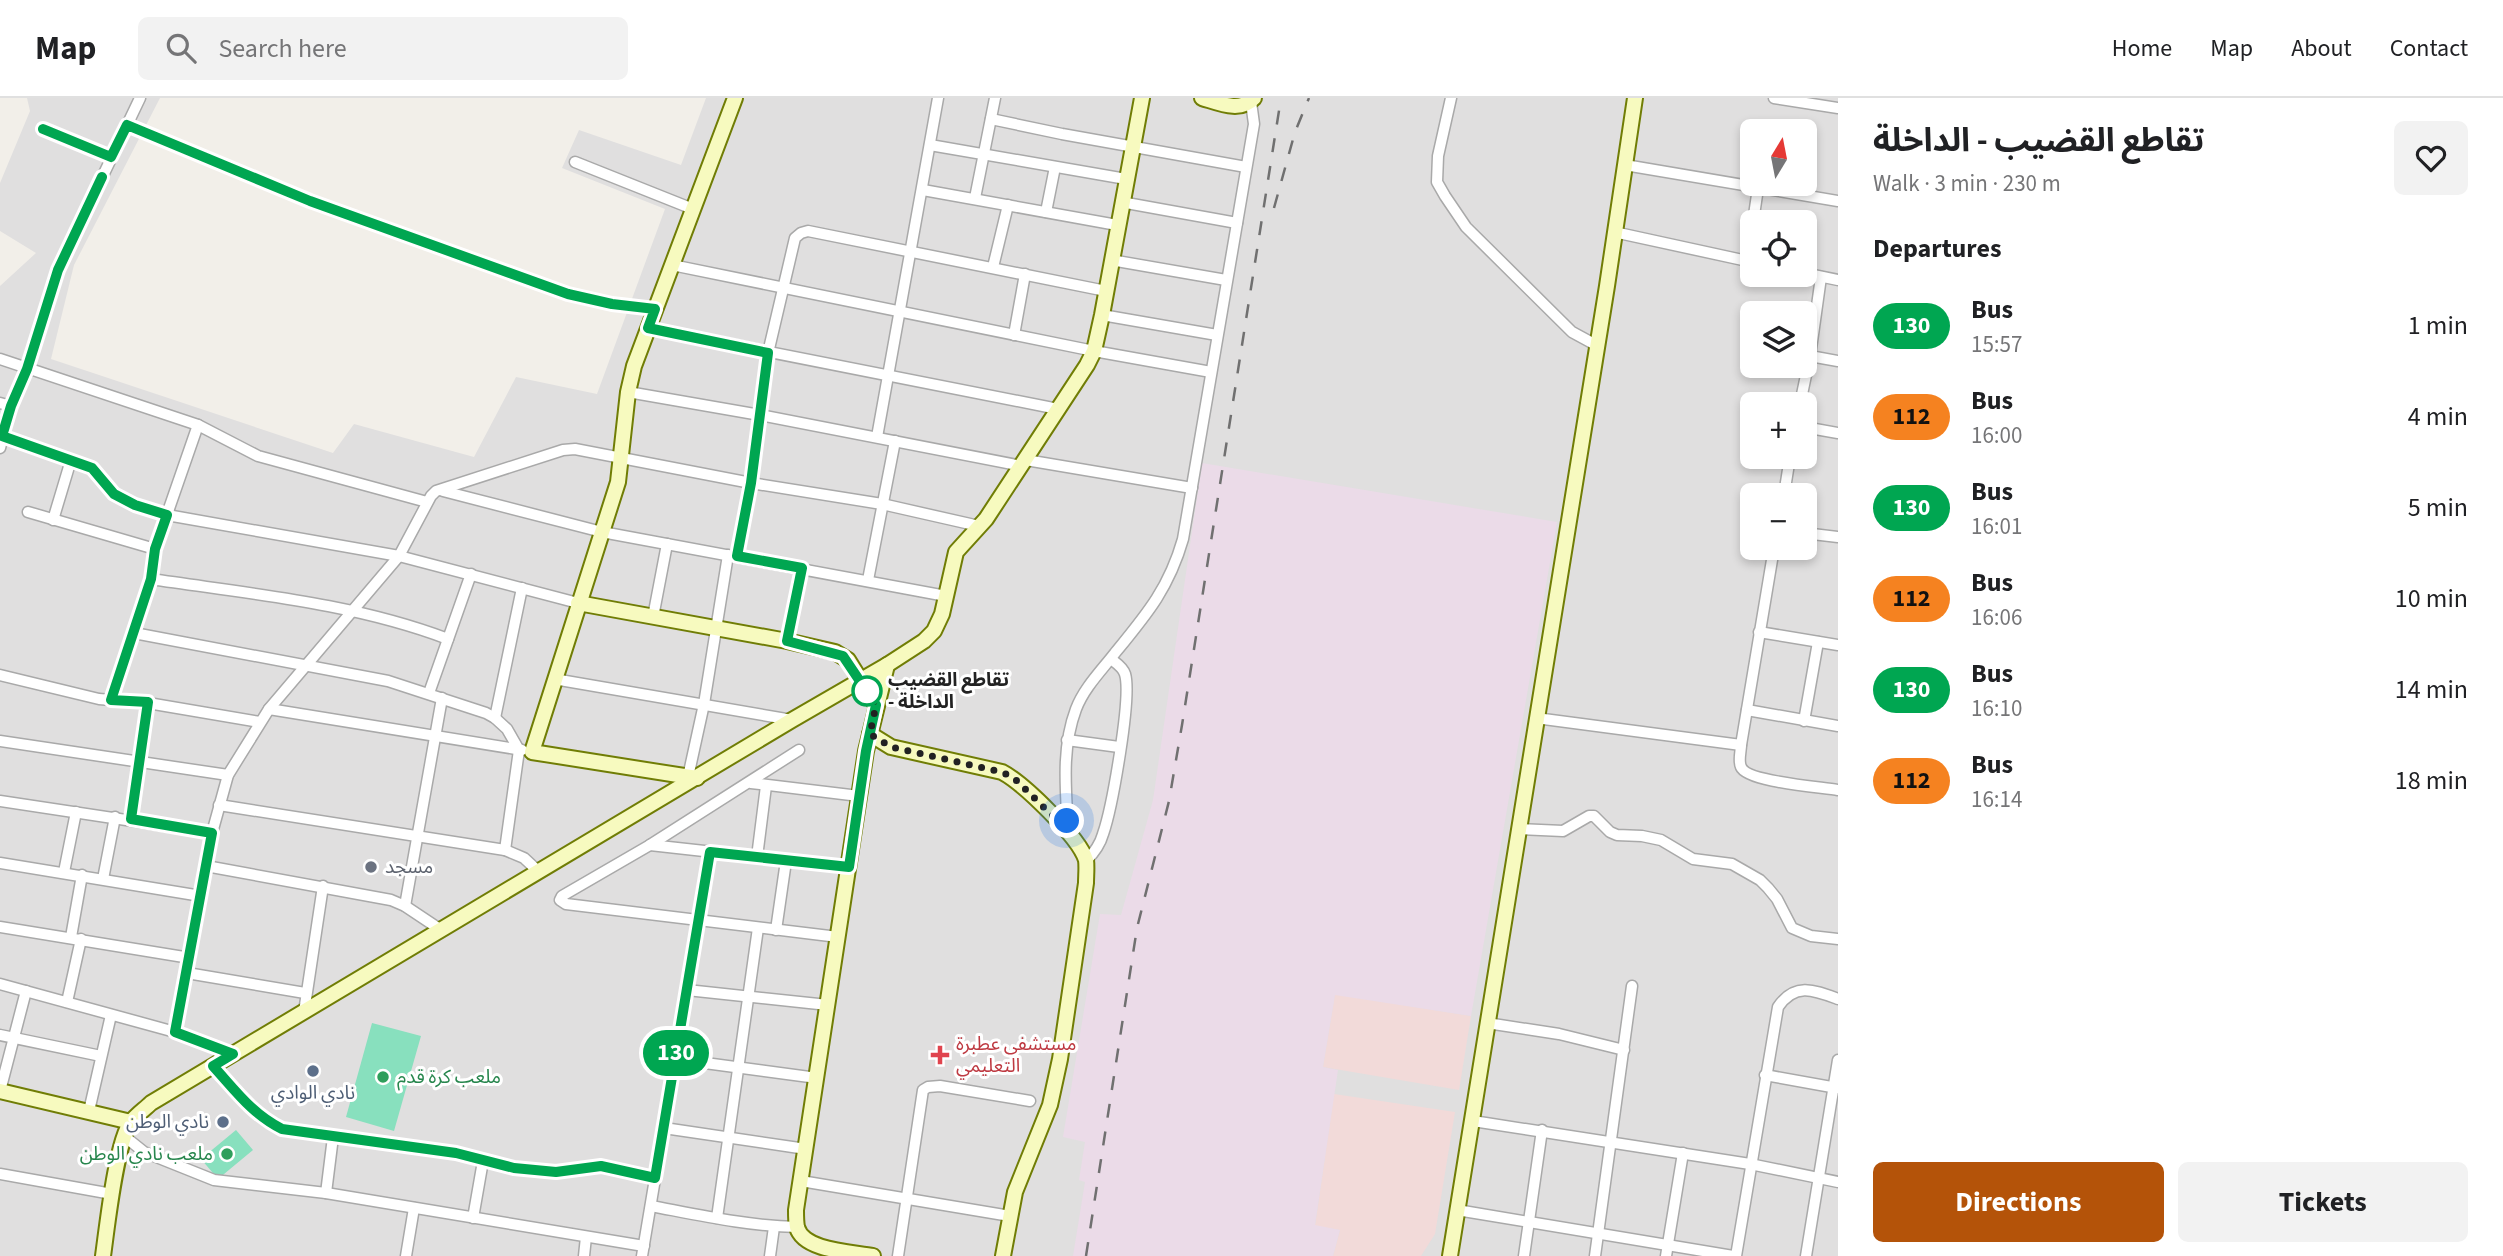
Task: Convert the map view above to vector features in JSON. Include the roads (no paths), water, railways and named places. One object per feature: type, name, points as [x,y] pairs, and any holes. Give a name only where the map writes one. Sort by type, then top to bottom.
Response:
[{"type":"street","points":[[0,448],[1,436],[27,369],[58,270],[140,98]]},
{"type":"street","points":[[505,850],[526,751],[554,679],[618,482],[628,392],[634,366],[735,98]]},
{"type":"street","points":[[877,437],[938,98]]},
{"type":"street","points":[[975,198],[995,98]]},
{"type":"street","points":[[103,1256],[124,1136],[131,1122],[151,1103],[693,777],[887,665],[913,649],[934,631],[946,596],[956,552],[979,526],[1024,463],[1094,351],[1142,98]]},
{"type":"street","points":[[1068,831],[1065,795],[1067,740],[1076,708],[1090,683],[1149,612],[1167,584],[1183,539],[1254,124],[1253,100],[1231,106],[1202,98]]},
{"type":"street","points":[[1451,98],[1438,156],[1437,182],[1445,196],[1466,227],[1572,332],[1596,345]]},
{"type":"street","points":[[1450,1256],[1635,98]]},
{"type":"street","points":[[1774,98],[1838,108]]},
{"type":"street","points":[[991,119],[1246,167]]},
{"type":"street","points":[[127,125],[310,201],[568,294],[612,304],[655,309]]},
{"type":"street","points":[[43,129],[111,157]]},
{"type":"street","points":[[930,145],[1126,179]]},
{"type":"street","points":[[575,162],[693,209]]},
{"type":"street","points":[[1625,165],[1740,185]]},
{"type":"street","points":[[1046,212],[1055,167]]},
{"type":"street","points":[[923,190],[1117,225]]},
{"type":"street","points":[[1807,196],[1838,201]]},
{"type":"street","points":[[1121,202],[1237,223]]},
{"type":"street","points":[[993,267],[1008,205]]},
{"type":"street","points":[[693,777],[717,628],[751,483],[768,353],[796,238],[808,231],[1106,290]]},
{"type":"street","points":[[1614,233],[1740,259]]},
{"type":"street","points":[[1111,260],[1226,280]]},
{"type":"street","points":[[671,265],[1210,372]]},
{"type":"street","points":[[1014,335],[1025,274]]},
{"type":"street","points":[[1817,276],[1838,280]]},
{"type":"street","points":[[1817,306],[1821,277]]},
{"type":"street","points":[[1102,315],[1217,335]]},
{"type":"street","points":[[648,328],[1058,409]]},
{"type":"street","points":[[1817,357],[1838,361]]},
{"type":"street","points":[[0,359],[198,425],[258,456],[427,502]]},
{"type":"street","points":[[628,392],[1024,463],[1192,488]]},
{"type":"street","points":[[0,403],[11,406]]},
{"type":"street","points":[[111,700],[151,579],[155,549],[198,425]]},
{"type":"street","points":[[1817,429],[1838,433]]},
{"type":"street","points":[[1,436],[92,468],[114,494],[135,505],[167,515],[399,556],[578,603],[787,641],[843,656],[876,705]]},
{"type":"street","points":[[868,580],[895,441]]},
{"type":"street","points":[[442,491],[563,450],[592,451],[751,483],[883,504],[979,526]]},
{"type":"street","points":[[53,520],[71,460]]},
{"type":"street","points":[[175,1032],[212,833],[228,775],[269,709],[399,556],[427,502],[436,491],[602,532],[946,596]]},
{"type":"street","points":[[28,512],[155,549]]},
{"type":"street","points":[[1817,535],[1838,537]]},
{"type":"street","points":[[653,617],[667,544]]},
{"type":"street","points":[[1772,560],[1741,744],[1740,766],[1751,775],[1838,790]]},
{"type":"street","points":[[787,641],[802,568]]},
{"type":"street","points":[[429,693],[471,574]]},
{"type":"street","points":[[151,579],[352,610],[390,619],[448,639]]},
{"type":"street","points":[[495,718],[522,588]]},
{"type":"street","points":[[1759,632],[1838,645]]},
{"type":"street","points":[[134,633],[364,676],[429,693],[495,718],[526,751]]},
{"type":"street","points":[[1804,721],[1818,642]]},
{"type":"street","points":[[1086,861],[1103,835],[1127,685],[1123,668],[1111,659]]},
{"type":"street","points":[[873,1256],[819,1246],[804,1240],[797,1227],[796,1210],[866,751],[887,665]]},
{"type":"street","points":[[0,675],[111,700],[148,702],[260,722]]},
{"type":"street","points":[[554,679],[792,720]]},
{"type":"street","points":[[405,906],[442,698]]},
{"type":"street","points":[[131,819],[148,702]]},
{"type":"street","points":[[269,709],[693,777]]},
{"type":"street","points":[[1747,710],[1838,726]]},
{"type":"street","points":[[1536,718],[1741,744]]},
{"type":"street","points":[[870,734],[891,747],[1002,772],[1014,778],[1068,831],[1086,861],[1086,883],[1077,954],[1060,1059],[1050,1105],[1024,1166],[1010,1216],[1003,1256]]},
{"type":"street","points":[[1067,740],[1119,747]]},
{"type":"street","points":[[0,741],[228,775]]},
{"type":"street","points":[[866,751],[891,747]]},
{"type":"street","points":[[799,750],[650,845],[562,895],[560,900],[566,904],[838,937]]},
{"type":"street","points":[[751,783],[859,796]]},
{"type":"street","points":[[757,857],[766,786]]},
{"type":"street","points":[[0,801],[212,833]]},
{"type":"street","points":[[219,805],[505,850],[524,858],[539,872]]},
{"type":"street","points":[[64,872],[76,812]]},
{"type":"street","points":[[1518,829],[1563,831],[1589,816],[1594,816],[1610,832],[1617,835],[1661,840],[1693,859],[1732,864],[1768,888],[1792,928],[1811,936],[1838,939]]},
{"type":"street","points":[[103,879],[115,817]]},
{"type":"street","points":[[650,845],[849,867]]},
{"type":"street","points":[[124,1136],[144,1152],[214,1180],[326,1193],[586,1237],[643,1251],[710,852]]},
{"type":"street","points":[[776,930],[786,861]]},
{"type":"street","points":[[0,863],[201,896]]},
{"type":"street","points":[[206,866],[391,900],[441,930]]},
{"type":"street","points":[[67,1002],[82,875]]},
{"type":"street","points":[[304,1012],[323,886]]},
{"type":"street","points":[[0,927],[190,958]]},
{"type":"street","points":[[717,1218],[758,928]]},
{"type":"street","points":[[187,973],[305,993]]},
{"type":"street","points":[[0,984],[175,1032],[233,1054]]},
{"type":"street","points":[[1595,1256],[1632,986]]},
{"type":"street","points":[[687,990],[828,1005]]},
{"type":"street","points":[[1457,1210],[1599,1234],[1667,1251],[1734,1256],[1778,1007],[1787,995],[1804,990],[1818,991],[1838,999]]},
{"type":"street","points":[[26,991],[0,1091],[131,1122]]},
{"type":"street","points":[[89,1111],[111,1015]]},
{"type":"street","points":[[1487,1023],[1559,1034],[1624,1050]]},
{"type":"street","points":[[0,1035],[101,1056]]},
{"type":"street","points":[[675,1059],[817,1078]]},
{"type":"street","points":[[1806,1256],[1836,1088],[1838,1060]]},
{"type":"street","points":[[213,1066],[248,1106],[264,1120],[282,1129],[456,1153],[514,1168],[556,1172],[601,1166],[655,1178]]},
{"type":"street","points":[[1765,1075],[1836,1088]]},
{"type":"street","points":[[898,1256],[923,1090],[940,1086],[1030,1101]]},
{"type":"street","points":[[1473,1121],[1750,1164],[1838,1182]]},
{"type":"street","points":[[664,1128],[806,1149]]},
{"type":"street","points":[[1524,1256],[1542,1130]]},
{"type":"street","points":[[326,1193],[333,1137]]},
{"type":"street","points":[[1667,1251],[1683,1153]]},
{"type":"street","points":[[473,1218],[483,1161]]},
{"type":"street","points":[[0,1174],[112,1194]]},
{"type":"street","points":[[801,1181],[1010,1216]]},
{"type":"street","points":[[651,1206],[774,1227],[797,1227]]},
{"type":"street","points":[[407,1256],[414,1208]]},
{"type":"street","points":[[770,1256],[774,1227]]},
{"type":"street","points":[[584,1256],[586,1237]]},
{"type":"railway","points":[[1086,1256],[1137,928],[1169,801],[1182,725],[1281,98]]},
{"type":"railway","points":[[1274,208],[1295,132],[1309,98]]},
{"type":"place","name":"تقاطع القضيب - الداخلة","points":[[867,691]]},
{"type":"place","name":"مسجد","points":[[371,867]]},
{"type":"place","name":"مستشفى عطبرة التعليمي","points":[[940,1055]]},
{"type":"place","name":"نادي الوادي","points":[[313,1071]]},
{"type":"place","name":"ملعب كرة قدم","points":[[383,1077]]},
{"type":"place","name":"نادي الوطن","points":[[223,1122]]},
{"type":"place","name":"ملعب نادي الوطن","points":[[227,1154]]}]
